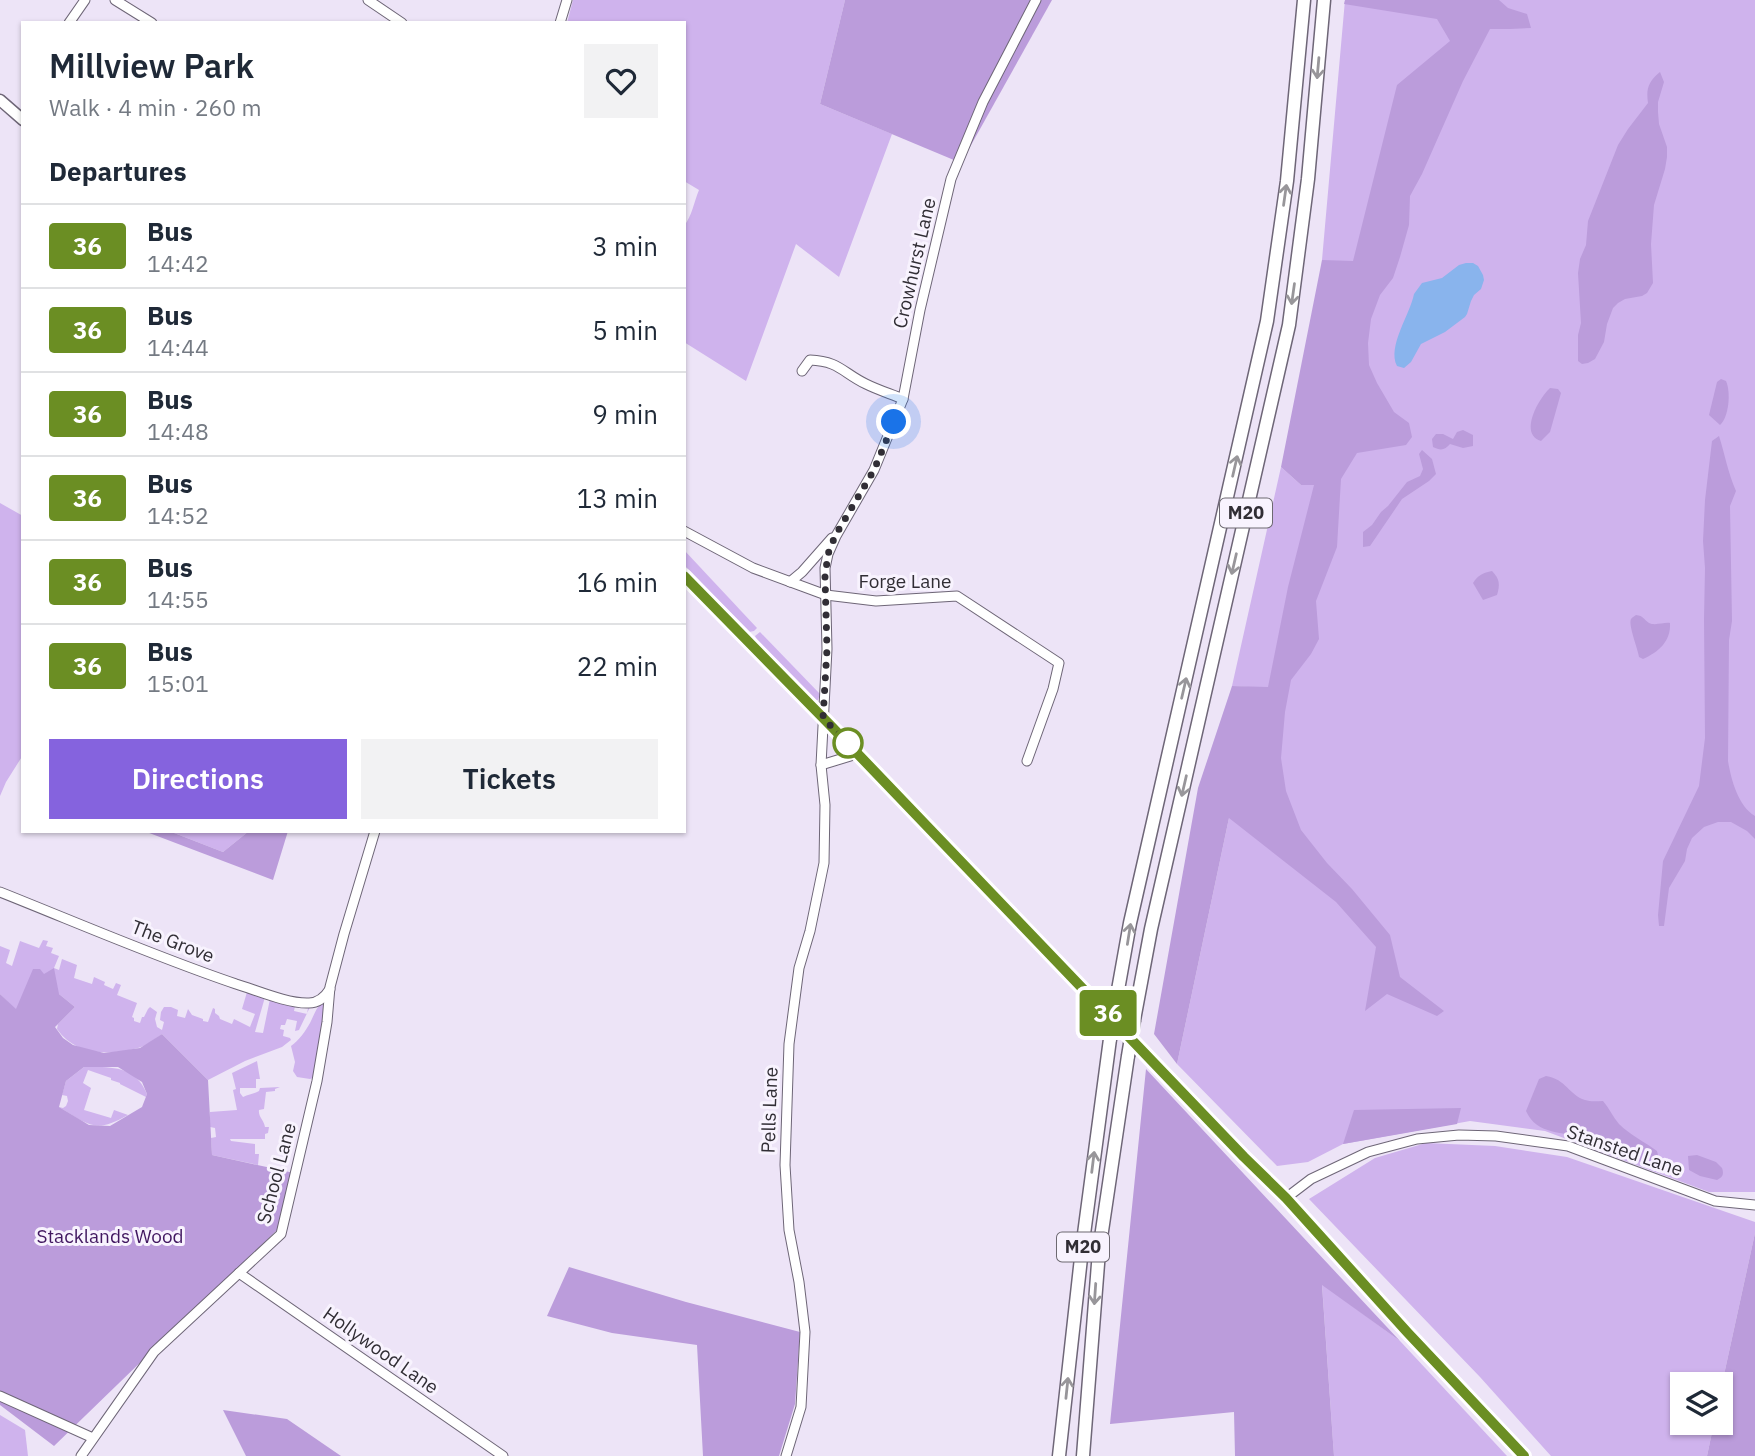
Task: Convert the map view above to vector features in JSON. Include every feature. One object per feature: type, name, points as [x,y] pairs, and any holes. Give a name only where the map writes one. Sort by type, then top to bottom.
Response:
[{"type":"highway","name":"M20","points":[[1059,1456],[1082,1249],[1116,1001],[1130,923],[1267,321],[1287,181],[1304,0]]},
{"type":"highway","name":"M20","points":[[1083,1456],[1099,1251],[1133,1020],[1289,326],[1308,178],[1324,0]]},
{"type":"main road","points":[[0,100],[21,118]]},
{"type":"main road","points":[[686,578],[1286,1198],[1524,1456]]},
{"type":"street","points":[[70,21],[85,0]]},
{"type":"street","points":[[115,0],[149,21]]},
{"type":"street","points":[[368,0],[399,21]]},
{"type":"street","points":[[561,21],[566,0]]},
{"type":"street","name":"Crowhurst Lane","points":[[823,718],[827,649],[825,568],[828,554],[835,536],[874,470],[903,399],[920,310],[951,179],[982,102],[1036,0]]},
{"type":"street","points":[[803,371],[810,360],[825,361],[864,383],[903,399]]},
{"type":"street","name":"Forge Lane","points":[[686,532],[753,568],[826,595],[876,601],[957,596],[1059,663],[1027,761]]},
{"type":"street","name":"Crowhurst Lane","points":[[790,582],[835,536]]},
{"type":"street","name":"Pells Lane","points":[[786,1456],[801,1406],[806,1332],[789,1230],[785,1166],[789,1044],[799,968],[824,863],[825,805],[821,765],[823,718]]},
{"type":"street","points":[[821,765],[857,754]]},
{"type":"street","name":"School Lane","points":[[81,1456],[154,1352],[281,1234],[317,1081],[330,987],[373,833]]},
{"type":"street","name":"The Grove","points":[[0,892],[211,975],[274,996],[306,1004],[325,997],[330,987]]},
{"type":"street","name":"Stansted Lane","points":[[1286,1198],[1311,1179],[1368,1152],[1417,1139],[1459,1135],[1496,1136],[1568,1146],[1715,1201],[1755,1205]]},
{"type":"street","name":"Hollywood Lane","points":[[239,1273],[503,1456]]},
{"type":"street","points":[[0,1396],[93,1438]]},
{"type":"shaded area","points":[[573,0],[845,0],[820,104],[892,134],[839,277],[796,244],[746,381],[686,343],[686,222],[699,190],[686,182],[686,21],[568,21]]},
{"type":"shaded area","points":[[1345,0],[1755,0],[1755,1192],[1709,1192],[1545,1131],[1470,1121],[1343,1144],[1308,1162],[1277,1166],[1177,1064],[1229,818],[1265,688],[1232,686],[1281,467],[1301,485],[1353,376],[1320,332],[1322,260]]},
{"type":"shaded area","points":[[0,503],[21,515],[21,758],[0,796]]},
{"type":"shaded area","points":[[686,552],[757,628],[749,632],[686,567]]},
{"type":"shaded area","points":[[760,632],[820,694],[818,700],[815,701],[758,642],[755,636]]},
{"type":"shaded area","points":[[174,833],[247,833],[223,852]]},
{"type":"shaded area","points":[[43,940],[48,941],[46,946],[53,948],[51,953],[59,956],[54,968],[59,970],[62,959],[77,965],[74,978],[92,984],[94,977],[113,989],[116,983],[121,985],[117,995],[137,1003],[132,1017],[134,1021],[140,1023],[150,1007],[157,1012],[157,1027],[162,1030],[164,1022],[160,1020],[164,1007],[178,1010],[177,1016],[185,1018],[188,1009],[192,1015],[208,1022],[213,1008],[220,1019],[232,1024],[234,1019],[250,1027],[255,1014],[242,1009],[247,992],[265,997],[255,1032],[263,1033],[270,999],[295,1006],[294,1011],[307,1014],[299,1030],[295,1031],[297,1021],[287,1019],[285,1025],[281,1025],[283,1036],[291,1040],[282,1047],[245,1061],[208,1080],[162,1034],[144,1046],[127,1051],[83,1049],[64,1038],[57,1029],[58,1024],[75,1007],[59,994],[16,1010],[0,994],[0,946],[10,950],[6,963],[12,966],[20,941],[39,948]]},
{"type":"shaded area","points":[[322,1002],[324,1005],[315,1077],[297,1077],[293,1071],[295,1062],[291,1046],[304,1033]]},
{"type":"shaded area","points":[[257,1061],[260,1079],[256,1079],[256,1088],[240,1088],[240,1093],[243,1097],[259,1091],[260,1088],[280,1087],[266,1092],[264,1109],[259,1110],[265,1127],[269,1127],[268,1133],[265,1134],[265,1139],[230,1139],[255,1144],[255,1154],[259,1154],[258,1165],[212,1155],[211,1138],[216,1137],[215,1128],[210,1127],[210,1112],[237,1110],[232,1073]]},
{"type":"shaded area","points":[[84,1067],[113,1068],[129,1073],[142,1085],[146,1097],[111,1078],[88,1070],[83,1083],[91,1088],[84,1110],[111,1118],[114,1110],[128,1115],[100,1126],[85,1122],[59,1107],[66,1106],[68,1101],[67,1096],[62,1095],[66,1081]]},
{"type":"shaded area","points":[[1426,1143],[1495,1146],[1567,1157],[1755,1222],[1755,1233],[1725,1372],[1670,1372],[1670,1435],[1711,1435],[1707,1456],[1551,1456],[1480,1377],[1309,1199],[1375,1158]]},
{"type":"shaded area","points":[[1322,1284],[1400,1341],[1507,1456],[1334,1456]]},
{"type":"shaded area","points":[[0,1415],[25,1430],[28,1456],[0,1456]]},
{"type":"green space","points":[[845,0],[1052,0],[961,163],[820,104]]},
{"type":"green space","points":[[1345,0],[1499,0],[1508,8],[1527,14],[1531,28],[1490,29],[1410,196],[1409,225],[1400,257],[1393,278],[1380,295],[1371,319],[1368,343],[1369,365],[1377,383],[1394,412],[1409,423],[1412,437],[1406,445],[1357,453],[1341,479],[1337,547],[1316,601],[1319,639],[1291,680],[1285,712],[1281,758],[1286,791],[1301,830],[1390,935],[1400,977],[1444,1011],[1437,1016],[1387,994],[1365,1011],[1376,947],[1336,902],[1229,818],[1177,1064],[1154,1034],[1198,788],[1232,686],[1268,687],[1288,587],[1314,485],[1301,485],[1281,467],[1322,260],[1353,261],[1397,85],[1450,41],[1437,19],[1344,4]]},
{"type":"green space","points":[[1660,72],[1664,82],[1658,112],[1667,157],[1654,205],[1651,244],[1653,283],[1647,293],[1625,299],[1613,308],[1604,342],[1595,359],[1582,364],[1578,361],[1581,323],[1578,273],[1586,245],[1588,221],[1618,145],[1648,103],[1649,86]]},
{"type":"green space","points":[[1721,379],[1726,381],[1729,398],[1720,425],[1709,415],[1717,382]]},
{"type":"green space","points":[[1550,388],[1558,389],[1561,393],[1550,432],[1541,441],[1534,437],[1531,424],[1536,407]]},
{"type":"green space","points":[[1463,430],[1473,435],[1473,446],[1463,448],[1450,444],[1445,449],[1433,447],[1432,439],[1436,434],[1453,439],[1457,432]]},
{"type":"green space","points":[[1719,436],[1736,491],[1730,506],[1732,621],[1729,640],[1728,761],[1733,784],[1740,799],[1755,816],[1755,839],[1731,822],[1718,822],[1704,827],[1692,838],[1685,861],[1669,888],[1664,926],[1659,926],[1663,861],[1699,786],[1705,738],[1703,541],[1712,441]]},
{"type":"green space","points":[[1422,450],[1432,459],[1436,474],[1402,499],[1370,546],[1363,547],[1363,532],[1372,525],[1407,482],[1420,476],[1423,469],[1419,454]]},
{"type":"green space","points":[[1492,571],[1499,582],[1497,595],[1483,600],[1473,583],[1481,575]]},
{"type":"green space","points":[[1636,615],[1651,624],[1670,623],[1663,645],[1643,659],[1639,657],[1631,626],[1631,619]]},
{"type":"green space","points":[[149,833],[174,833],[223,852],[247,833],[287,833],[273,880]]},
{"type":"green space","name":"Stacklands Wood","points":[[54,968],[59,994],[75,1007],[55,1027],[63,1038],[73,1045],[104,1053],[140,1048],[162,1034],[208,1080],[212,1155],[294,1173],[277,1230],[54,1446],[0,1405],[0,994],[16,1009],[33,969],[40,969],[44,974]],"holes":[[[84,1067],[118,1067],[142,1082],[147,1094],[142,1107],[110,1126],[89,1125],[59,1107],[66,1081]]]},
{"type":"green space","points":[[1146,1069],[1400,1341],[1322,1285],[1334,1456],[1235,1456],[1234,1412],[1110,1424]]},
{"type":"green space","points":[[1546,1076],[1558,1080],[1580,1098],[1603,1101],[1619,1124],[1657,1151],[1659,1159],[1651,1167],[1586,1139],[1537,1125],[1526,1111],[1539,1079]]},
{"type":"green space","points":[[1461,1108],[1457,1124],[1343,1144],[1354,1110]]},
{"type":"green space","points":[[1697,1155],[1716,1162],[1722,1168],[1722,1176],[1717,1180],[1689,1170],[1688,1156]]},
{"type":"green space","points":[[1755,1233],[1755,1456],[1707,1456],[1711,1435],[1733,1435],[1733,1372],[1725,1372]]},
{"type":"green space","points":[[569,1267],[800,1332],[795,1404],[779,1456],[703,1456],[697,1345],[612,1333],[547,1316]]},
{"type":"green space","points":[[223,1410],[287,1419],[341,1456],[246,1456]]},
{"type":"water","points":[[1466,263],[1478,266],[1484,280],[1465,317],[1445,332],[1421,344],[1411,362],[1404,368],[1397,366],[1397,340],[1414,294],[1422,283],[1442,278]]},
{"type":"bus line","name":"36","points":[[686,578],[1286,1198],[1524,1456]]},
{"type":"route","points":[[848,743],[823,718],[827,649],[825,568],[835,536],[874,470],[894,422]]}]
